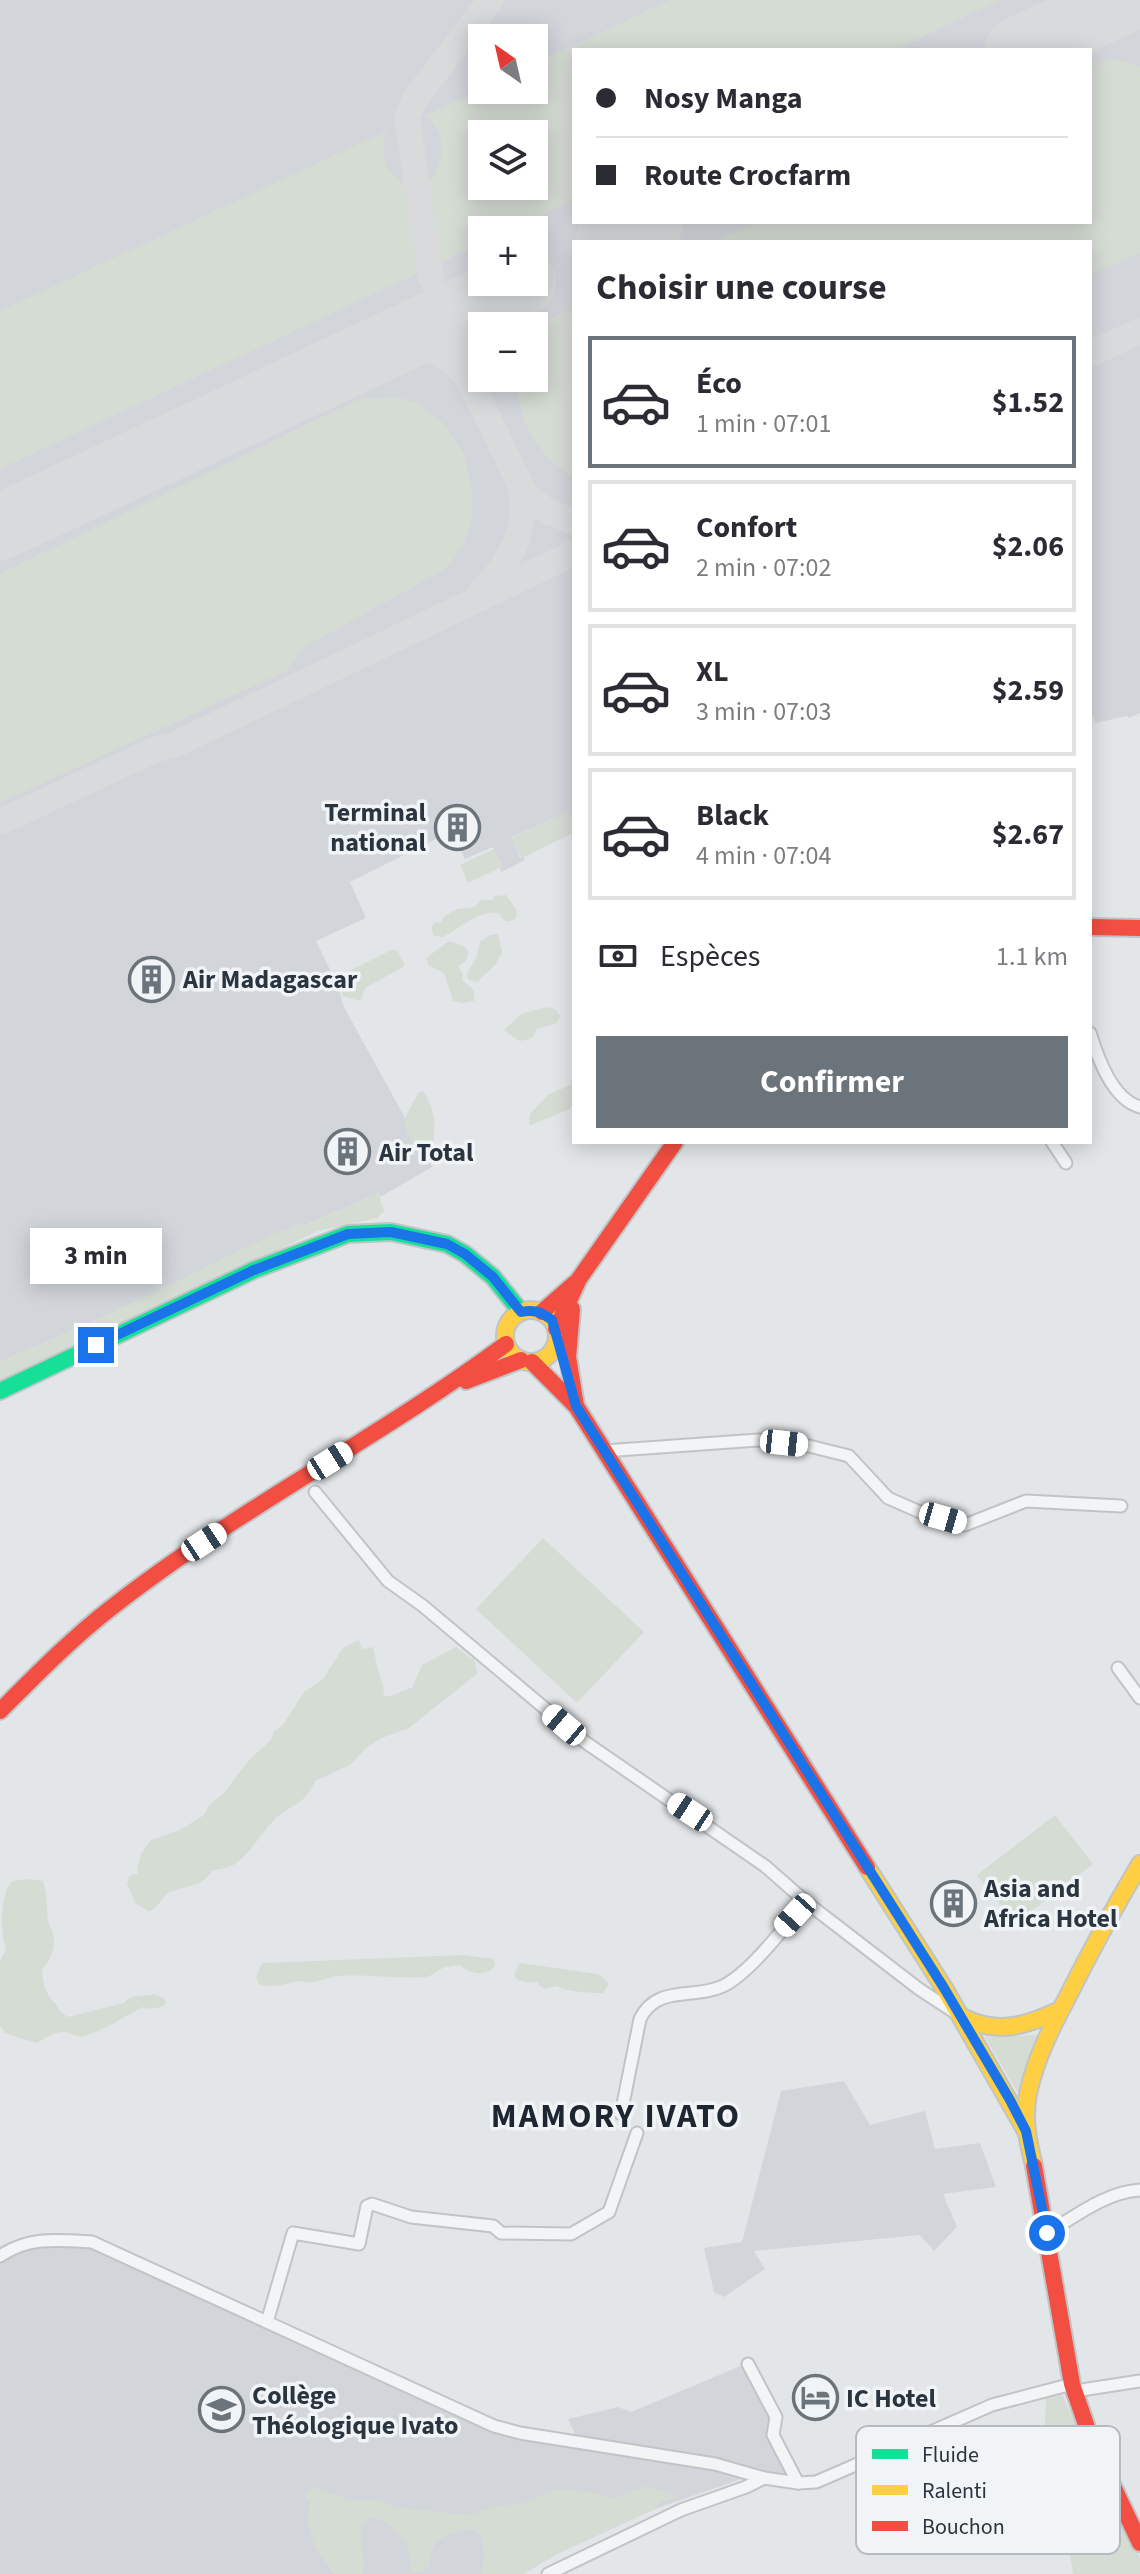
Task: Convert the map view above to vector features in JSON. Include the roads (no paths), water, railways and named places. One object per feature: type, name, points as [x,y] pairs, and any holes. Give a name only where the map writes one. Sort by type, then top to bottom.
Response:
[{"type":"main road","points":[[1092,927],[1140,928]]},
{"type":"main road","points":[[450,1387],[527,1361],[543,1359],[552,1351],[579,1280],[674,1144]]},
{"type":"main road","points":[[0,1391],[254,1270],[348,1234],[391,1232],[447,1244],[493,1277],[515,1316]]},
{"type":"main road","points":[[542,1312],[579,1280]]},
{"type":"main road","points":[[576,1406],[568,1357],[568,1335],[579,1280]]},
{"type":"main road","points":[[576,1406],[552,1320],[542,1312],[530,1310],[515,1316],[505,1332],[506,1344],[512,1354],[527,1361],[576,1406],[960,2016],[1026,2131]]},
{"type":"main road","points":[[0,1711],[83,1631],[157,1576],[282,1491],[450,1387],[506,1344]]},
{"type":"main road","points":[[1087,2426],[1074,2388],[1026,2131],[1028,2093],[1046,2039],[1060,2010],[1140,1864]]},
{"type":"main road","points":[[960,2016],[984,2028],[1011,2029],[1060,2010]]},
{"type":"main road","points":[[1120,2501],[1140,2543]]},
{"type":"street","points":[[1092,1037],[1116,1089],[1127,1102],[1140,1107]]},
{"type":"street","points":[[1053,1144],[1066,1163]]},
{"type":"street","points":[[604,1451],[758,1440],[809,1446],[849,1456],[888,1498],[920,1512],[965,1525],[1026,1501],[1121,1506]]},
{"type":"street","points":[[315,1492],[388,1581],[423,1606],[585,1742],[765,1866],[806,1902],[919,1989],[960,2016]]},
{"type":"street","points":[[1118,1668],[1140,1698]]},
{"type":"street","points":[[621,2114],[640,2019],[645,2009],[666,1995],[714,1990],[737,1977],[806,1902]]},
{"type":"street","points":[[267,2322],[293,2233],[359,2244],[367,2206],[372,2204],[411,2217],[493,2226],[501,2233],[571,2234],[609,2212],[637,2133]]},
{"type":"street","points":[[1047,2233],[1103,2200],[1140,2190]]},
{"type":"street","points":[[0,2256],[14,2246],[45,2240],[92,2242],[494,2426],[520,2433],[715,2464],[764,2478],[798,2483],[816,2482],[856,2465]]},
{"type":"street","points":[[748,2364],[776,2417],[773,2435],[798,2483]]},
{"type":"street","points":[[944,2426],[992,2405],[1074,2388],[1140,2381]]},
{"type":"street","points":[[548,2574],[681,2510],[764,2478]]},
{"type":"place","name":"Terminal national","points":[[457,827]]},
{"type":"place","name":"Air Madagascar","points":[[152,979]]},
{"type":"place","name":"Air Total","points":[[348,1152]]},
{"type":"place","name":"Asia and Africa Hotel","points":[[953,1903]]},
{"type":"place","name":"IC Hotel","points":[[815,2398]]},
{"type":"place","name":"Collège Théologique Ivato","points":[[221,2410]]},
{"type":"district","name":"MAMORY IVATO","points":[[616,2116]]}]
